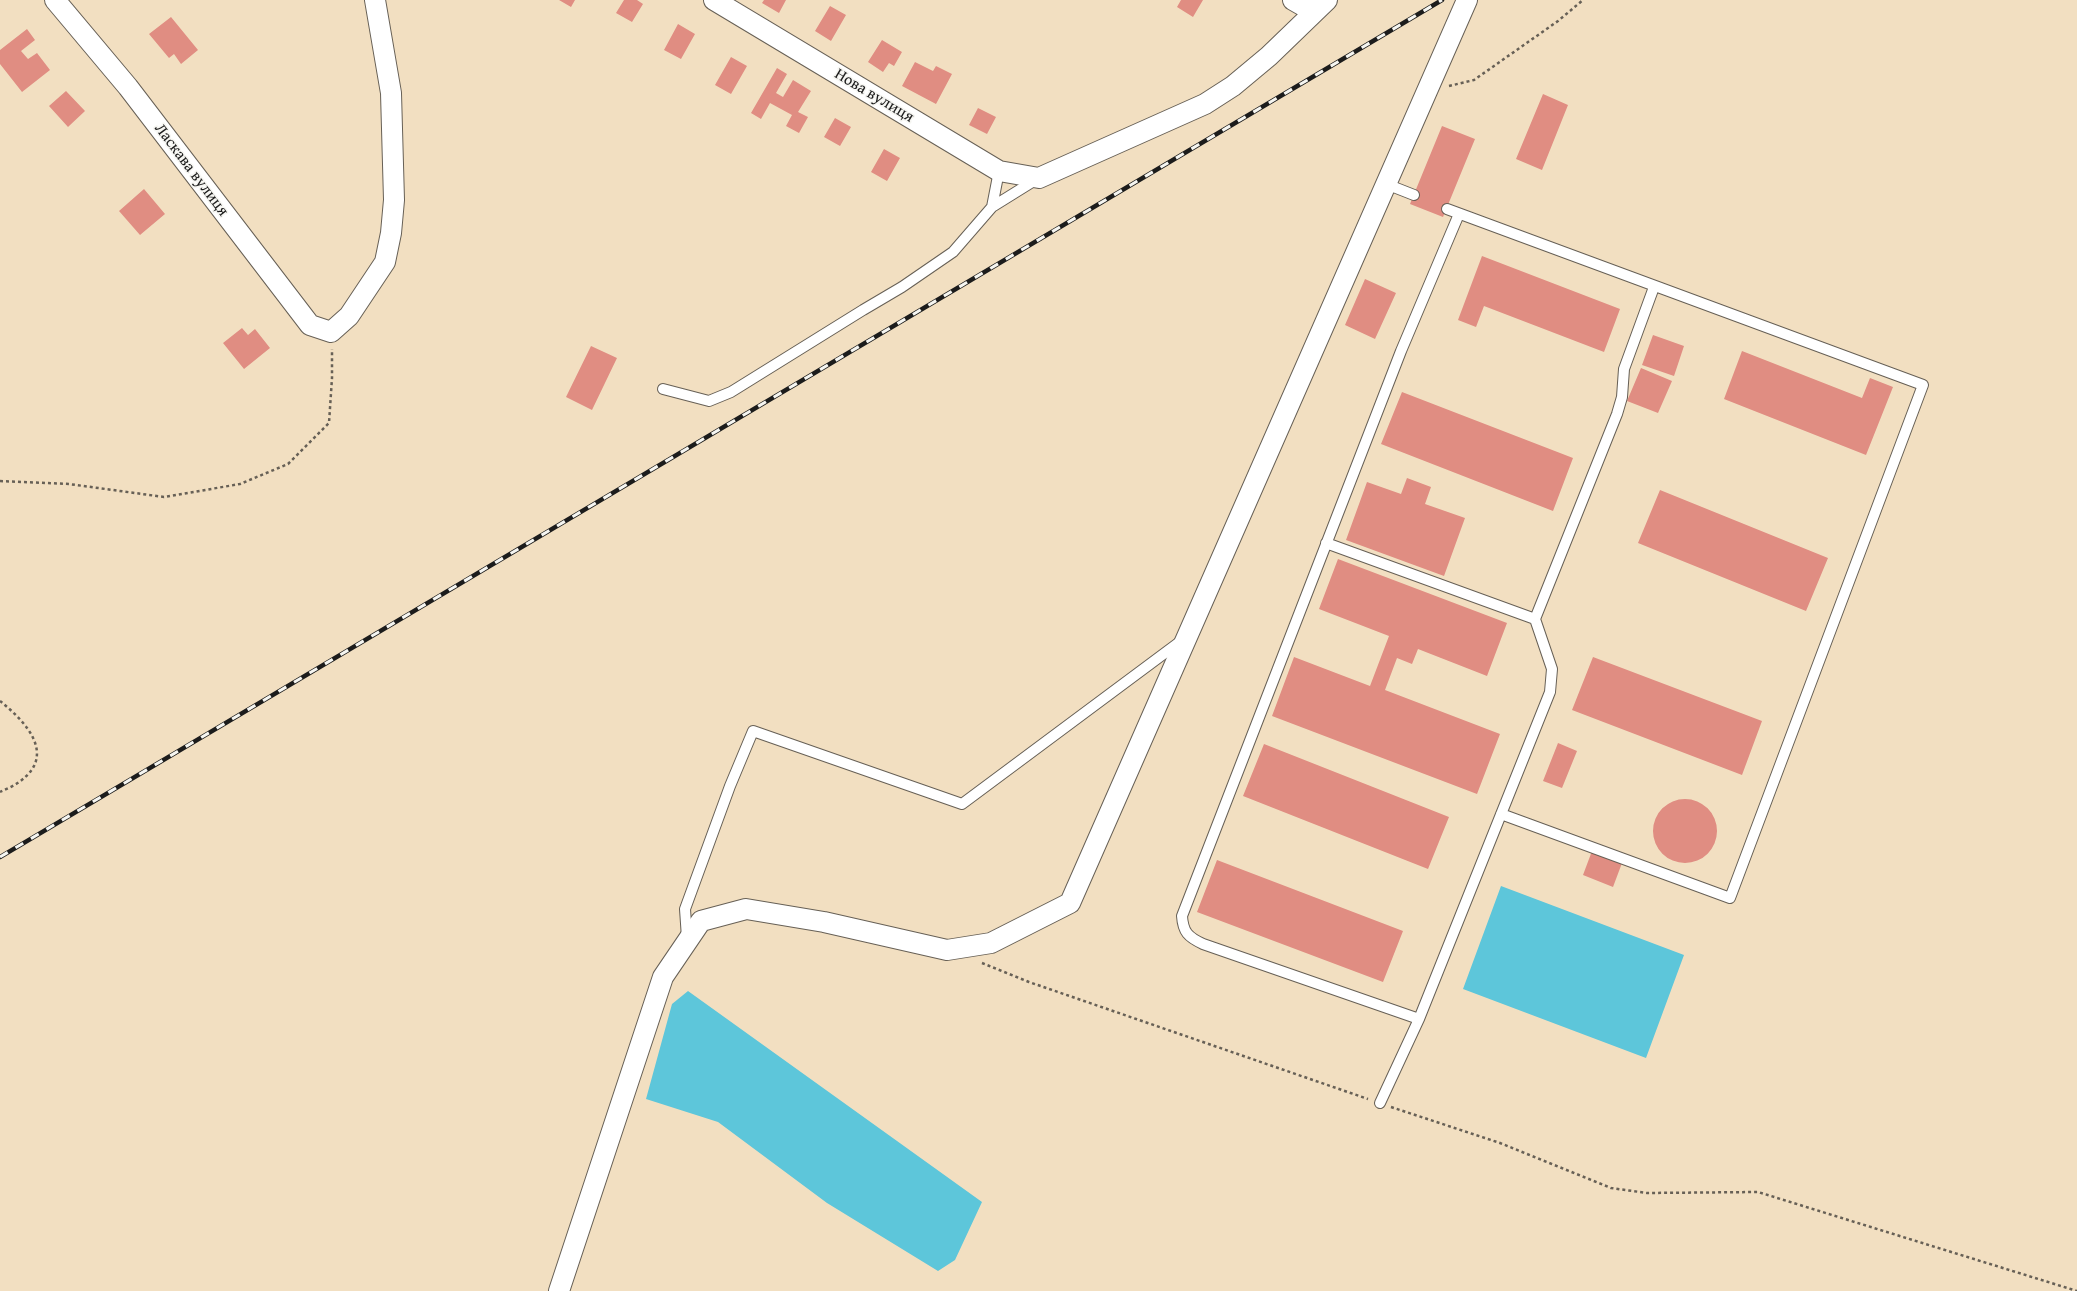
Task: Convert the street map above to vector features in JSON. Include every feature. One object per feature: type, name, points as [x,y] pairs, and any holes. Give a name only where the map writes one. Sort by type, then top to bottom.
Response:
[{"type":"street","name":"Ласкава вулиця","points":[[55,0],[128,87],[310,325],[331,332]]},
{"type":"street","points":[[331,332],[349,316],[386,262],[391,233],[394,200],[392,93],[376,0]]},
{"type":"street","name":"Нова вулиця","points":[[714,0],[999,171],[1039,178]]},
{"type":"street","points":[[1293,0],[1320,6]]},
{"type":"street","points":[[559,1291],[663,976],[701,921],[746,909],[824,922],[947,950],[991,942],[1070,903],[1467,0]]},
{"type":"street","points":[[1039,178],[1205,104],[1233,86],[1269,56],[1320,6]]},
{"type":"lane","points":[[992,207],[999,171]]},
{"type":"lane","points":[[663,389],[709,400],[731,392],[862,310],[902,287],[953,252],[992,207],[1039,178]]},
{"type":"lane","points":[[1386,184],[1414,195]]},
{"type":"lane","points":[[1446,209],[1922,385],[1730,898],[1501,814]]},
{"type":"lane","points":[[1419,1019],[1203,944],[1189,937],[1183,928],[1182,916],[1401,351],[1459,214]]},
{"type":"lane","points":[[1380,1103],[1419,1019],[1550,692],[1552,670],[1535,619],[1617,414],[1622,397],[1624,369],[1654,287]]},
{"type":"lane","points":[[1326,543],[1535,619]]},
{"type":"lane","points":[[687,941],[685,909],[730,786],[752,731],[962,804],[1188,636]]},
{"type":"path","points":[[1427,91],[1474,80],[1558,21],[1583,0]]},
{"type":"path","points":[[0,480],[69,484],[164,497],[240,484],[288,464],[329,423],[332,378],[331,332]]},
{"type":"path","points":[[0,701],[16,714],[33,734],[37,748],[35,765],[28,774],[19,782],[0,792]]},
{"type":"path","points":[[977,962],[1029,982],[1500,1143],[1611,1188],[1647,1193],[1758,1192],[2077,1290]]},
{"type":"water","points":[[1501,886],[1684,955],[1646,1058],[1463,989]]},
{"type":"water","points":[[688,991],[982,1202],[955,1260],[938,1271],[827,1203],[718,1122],[646,1099],[672,1004]]},
{"type":"building","points":[[559,0],[575,0],[571,7]]},
{"type":"building","points":[[624,0],[637,0],[643,4],[632,22],[616,13]]},
{"type":"building","points":[[764,0],[786,0],[779,13],[762,3]]},
{"type":"building","points":[[1181,0],[1203,0],[1193,17],[1177,7]]},
{"type":"building","points":[[830,6],[846,15],[831,41],[815,31]]},
{"type":"building","points":[[171,17],[198,50],[181,64],[174,54],[169,58],[149,34]]},
{"type":"building","points":[[678,24],[695,34],[681,59],[664,50]]},
{"type":"building","points":[[27,29],[35,40],[21,51],[28,59],[37,53],[50,70],[22,92],[0,64],[0,50]]},
{"type":"building","points":[[882,40],[902,52],[894,66],[889,63],[883,72],[868,62]]},
{"type":"building","points":[[731,57],[747,66],[731,94],[715,85]]},
{"type":"building","points":[[915,62],[933,71],[936,66],[952,74],[936,104],[902,86]]},
{"type":"building","points":[[777,68],[787,74],[776,93],[783,97],[793,80],[811,91],[798,112],[808,117],[799,133],[786,126],[792,115],[770,103],[761,119],[751,113]]},
{"type":"building","points":[[66,91],[85,111],[68,127],[49,106]]},
{"type":"building","points":[[1543,94],[1568,105],[1542,170],[1516,159]]},
{"type":"building","points":[[978,108],[996,117],[987,134],[969,125]]},
{"type":"building","points":[[835,118],[851,127],[840,146],[824,137]]},
{"type":"building","points":[[1442,126],[1475,139],[1443,217],[1410,204]]},
{"type":"building","points":[[884,149],[900,158],[887,181],[871,172]]},
{"type":"building","points":[[144,189],[165,214],[140,235],[119,211]]},
{"type":"building","points":[[1482,256],[1620,309],[1604,352],[1484,306],[1476,327],[1458,320]]},
{"type":"building","points":[[1365,279],[1396,293],[1375,339],[1345,325]]},
{"type":"building","points":[[242,328],[248,335],[255,329],[270,348],[244,369],[223,343]]},
{"type":"building","points":[[1653,335],[1684,346],[1674,376],[1642,365]]},
{"type":"building","points":[[591,346],[617,358],[592,410],[566,397]]},
{"type":"building","points":[[1742,351],[1862,398],[1870,378],[1893,387],[1866,455],[1724,399]]},
{"type":"building","points":[[1641,368],[1672,381],[1658,413],[1627,401]]},
{"type":"building","points":[[1402,392],[1573,458],[1553,511],[1381,444]]},
{"type":"building","points":[[1407,478],[1431,487],[1425,504],[1465,518],[1444,576],[1346,540],[1367,482],[1401,494]]},
{"type":"building","points":[[1660,490],[1828,558],[1806,611],[1638,543]]},
{"type":"building","points":[[1338,559],[1507,623],[1487,676],[1418,649],[1412,664],[1397,658],[1385,690],[1500,734],[1477,794],[1272,716],[1294,657],[1370,686],[1389,636],[1319,609]]},
{"type":"building","points":[[1593,657],[1762,721],[1742,775],[1572,710]]},
{"type":"building","points":[[1558,743],[1577,751],[1562,788],[1543,781]]},
{"type":"building","points":[[1264,744],[1449,817],[1428,869],[1243,796]]},
{"type":"building","points":[[1685,799],[1703,805],[1711,813],[1717,831],[1711,849],[1703,857],[1685,863],[1667,857],[1659,849],[1653,831],[1659,813],[1667,805]]},
{"type":"building","points":[[1592,851],[1622,863],[1613,887],[1583,875]]},
{"type":"building","points":[[1217,860],[1403,931],[1383,982],[1197,912]]},
{"type":"railway","points":[[0,857],[1442,0]]}]
